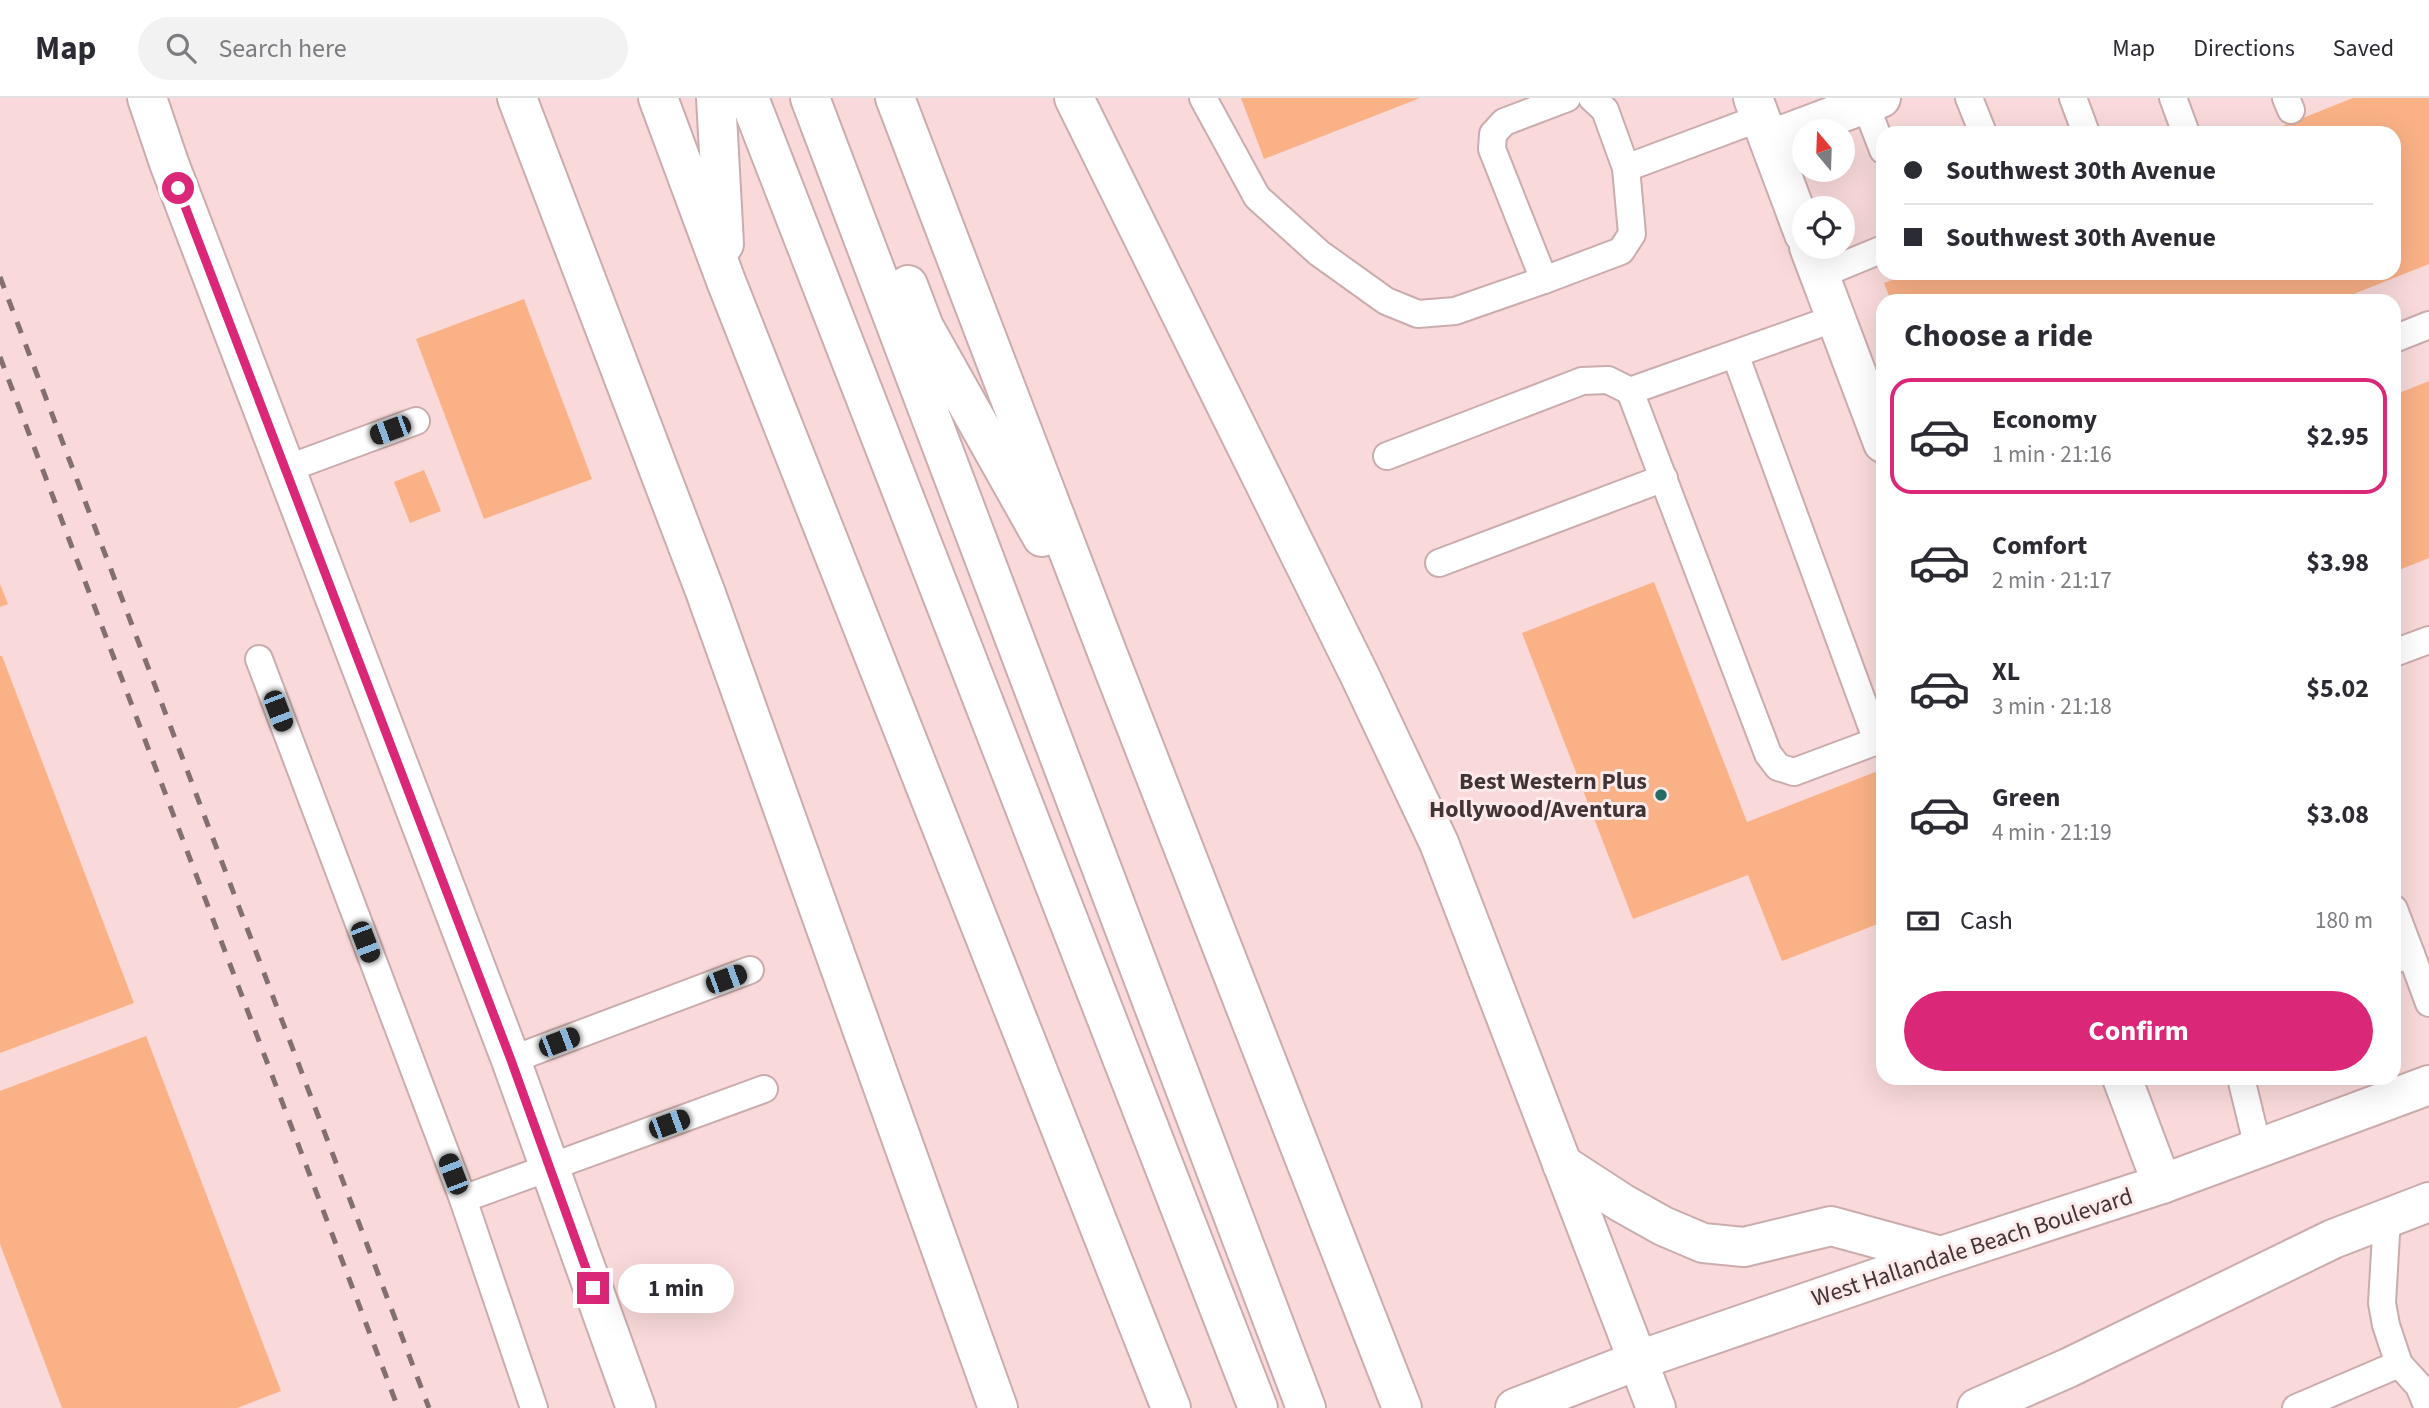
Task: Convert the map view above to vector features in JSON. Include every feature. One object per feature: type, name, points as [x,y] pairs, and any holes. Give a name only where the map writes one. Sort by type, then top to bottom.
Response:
[{"type":"main road","points":[[147,98],[169,163],[511,1060],[636,1408]]},
{"type":"main road","points":[[517,98],[705,591],[998,1408]]},
{"type":"main road","points":[[657,98],[726,281],[1166,1397]]},
{"type":"main road","points":[[716,98],[726,281]]},
{"type":"main road","points":[[749,98],[1258,1408]]},
{"type":"main road","points":[[810,98],[1306,1408]]},
{"type":"main road","points":[[837,98],[924,327],[1107,652]]},
{"type":"main road","points":[[895,98],[1107,652],[1402,1408]]},
{"type":"main road","points":[[1073,98],[1360,676],[1439,843],[1656,1408]]},
{"type":"main road","points":[[1792,202],[1761,119],[1870,100]]},
{"type":"main road","points":[[1815,261],[1876,424]]},
{"type":"main road","points":[[2125,1085],[2162,1184]]},
{"type":"main road","name":"West Hallandale Beach Boulevard","points":[[1515,1408],[1639,1360],[1941,1256],[2162,1184],[2429,1085]]},
{"type":"main road","points":[[1562,1164],[1663,1226],[1703,1243],[1744,1247],[1831,1226],[1941,1256]]},
{"type":"main road","points":[[1987,1405],[2333,1239],[2429,1202]]},
{"type":"lane","points":[[1203,98],[1257,197],[1319,253],[1386,301],[1418,314],[1455,311],[1621,251],[1632,234],[1626,168],[1605,110],[1592,98]]},
{"type":"lane","points":[[1544,280],[1492,149],[1493,134],[1504,122],[1567,98]]},
{"type":"lane","points":[[1969,98],[1980,126]]},
{"type":"lane","points":[[2073,98],[2083,126]]},
{"type":"lane","points":[[2173,98],[2183,126]]},
{"type":"lane","points":[[1870,100],[1877,126]]},
{"type":"lane","points":[[1626,168],[1761,119]]},
{"type":"lane","points":[[1815,261],[1876,250]]},
{"type":"lane","points":[[1630,391],[1836,318]]},
{"type":"lane","points":[[2401,335],[2429,325]]},
{"type":"lane","points":[[1735,354],[1876,730]]},
{"type":"lane","points":[[1387,456],[1582,381],[1608,380],[1630,391],[1769,754],[1778,767],[1794,772],[1876,742]]},
{"type":"lane","points":[[286,469],[416,421]]},
{"type":"lane","points":[[1439,563],[1664,478]]},
{"type":"lane","points":[[2401,650],[2429,640]]},
{"type":"lane","points":[[259,659],[463,1199],[534,1408]]},
{"type":"lane","points":[[2403,957],[2429,1003]]},
{"type":"lane","points":[[511,1060],[750,970]]},
{"type":"lane","points":[[2243,1085],[2258,1148]]},
{"type":"lane","points":[[463,1199],[764,1089]]},
{"type":"lane","points":[[2387,1218],[2382,1303],[2386,1325],[2399,1364],[2419,1386],[2428,1408]]},
{"type":"lane","points":[[2296,1408],[2399,1364]]},
{"type":"building","points":[[1241,98],[1420,98],[1264,159]]},
{"type":"building","points":[[2353,98],[2429,98],[2429,264],[2401,275],[2401,126],[2283,126]]},
{"type":"building","points":[[1892,280],[2389,280],[2354,294],[1888,294],[1884,283]]},
{"type":"building","points":[[524,299],[592,479],[484,519],[416,339]]},
{"type":"building","points":[[2429,381],[2429,558],[2401,569],[2401,392]]},
{"type":"building","points":[[424,470],[441,511],[410,523],[394,482]]},
{"type":"building","name":"Best Western Plus Hollywood/Aventura","points":[[1654,582],[1747,822],[1876,772],[1876,925],[1782,961],[1748,875],[1633,919],[1522,633]]},
{"type":"building","points":[[0,584],[8,604],[0,607]]},
{"type":"building","points":[[0,656],[134,1003],[0,1053]]},
{"type":"building","points":[[146,1036],[281,1391],[237,1408],[62,1408],[0,1244],[0,1091]]},
{"type":"railway","points":[[0,277],[429,1408]]},
{"type":"railway","points":[[0,357],[398,1408]]},
{"type":"place","name":"Best Western Plus Hollywood/Aventura","points":[[1661,795]]},
{"type":"route","points":[[178,188],[511,1060],[593,1288]]}]
